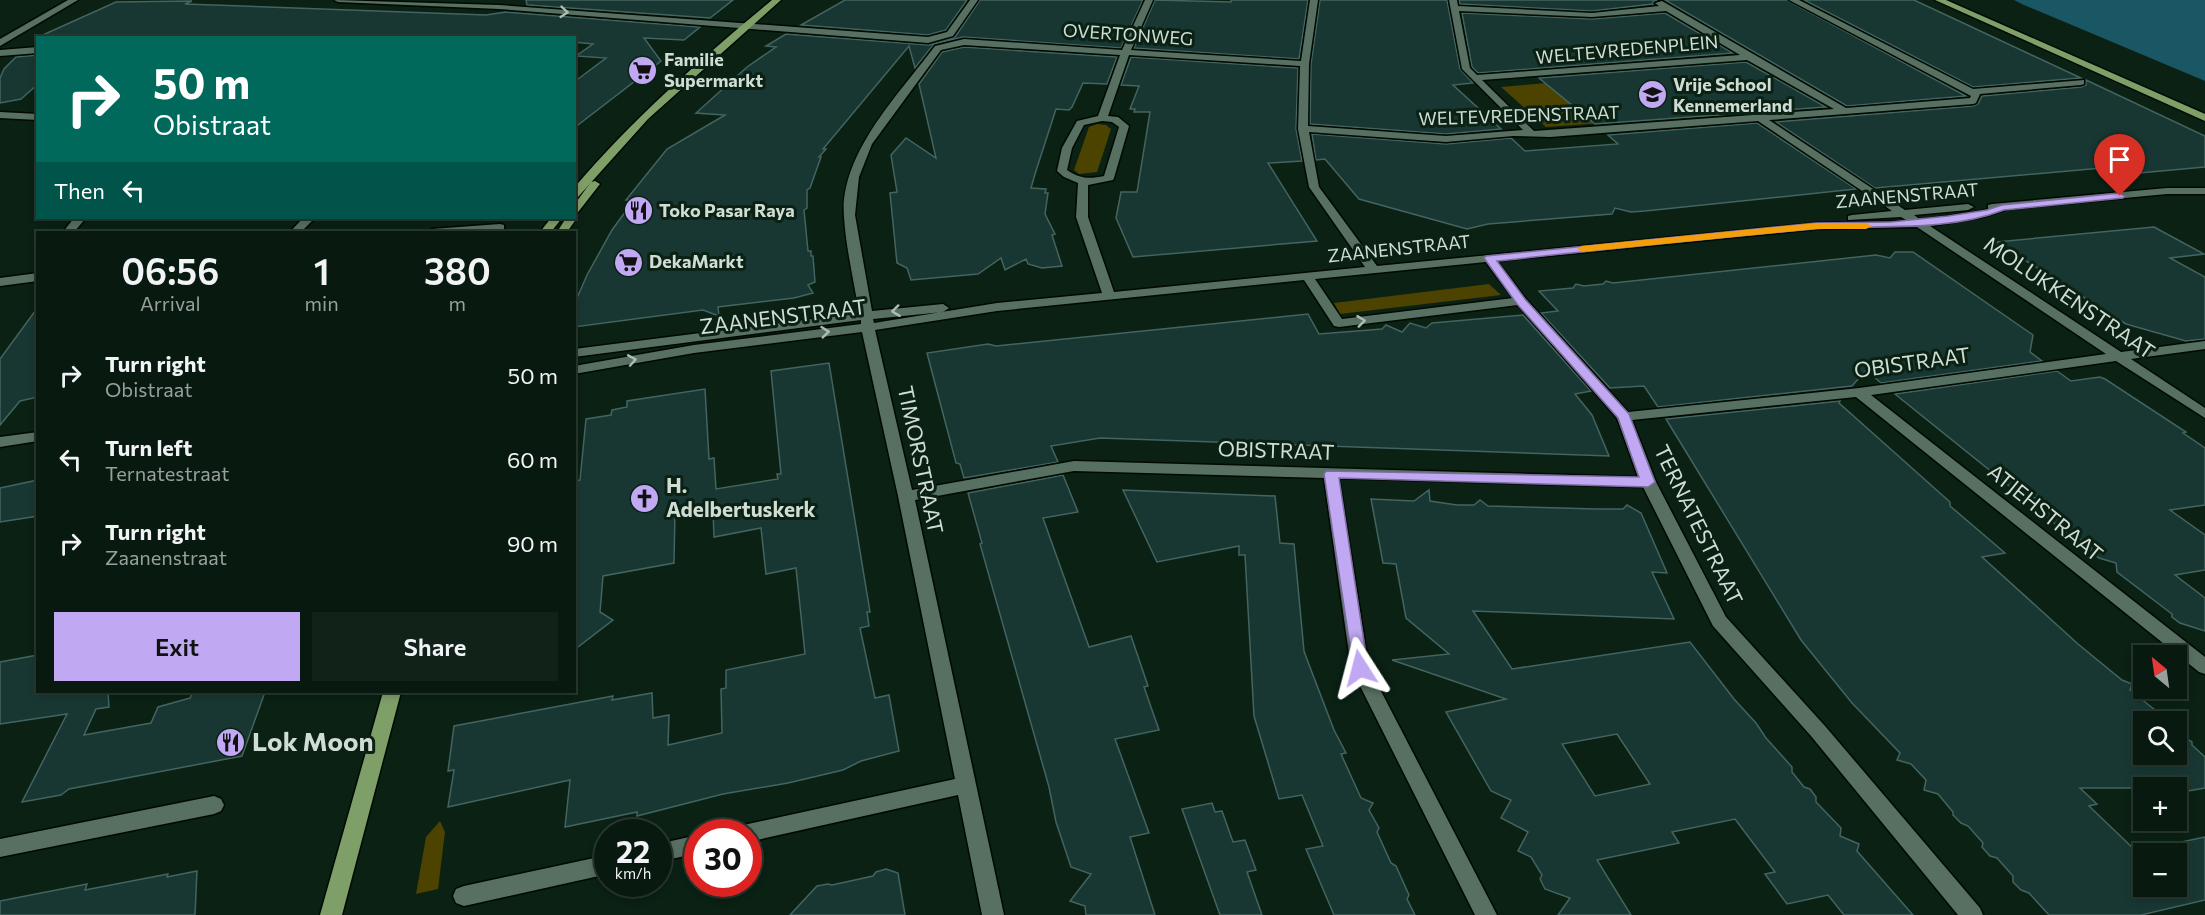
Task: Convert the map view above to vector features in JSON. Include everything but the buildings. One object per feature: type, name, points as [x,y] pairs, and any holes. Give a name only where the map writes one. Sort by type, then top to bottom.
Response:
[{"type":"main road","points":[[576,192],[604,157],[745,26],[777,0]]},
{"type":"main road","points":[[1939,0],[2205,118]]},
{"type":"main road","points":[[1956,0],[2205,109]]},
{"type":"main road","points":[[576,210],[614,157],[617,147]]},
{"type":"main road","points":[[546,231],[555,219]]},
{"type":"main road","points":[[331,915],[392,693]]},
{"type":"street","points":[[0,44],[74,0]]},
{"type":"street","name":"OVERTONWEG","points":[[338,0],[499,6],[928,40],[1305,64]]},
{"type":"street","name":"TIMORSTRAAT","points":[[974,0],[867,144],[854,177],[849,215],[868,321],[993,915]]},
{"type":"street","points":[[1102,118],[1126,51],[1149,0]]},
{"type":"street","points":[[1314,0],[1305,64],[1303,129],[1314,187],[1373,269]]},
{"type":"street","points":[[1655,0],[1749,57]]},
{"type":"street","points":[[1793,0],[1972,92]]},
{"type":"street","points":[[1530,132],[1466,69],[1454,4],[1592,15],[1667,8]]},
{"type":"street","points":[[0,53],[36,50]]},
{"type":"street","name":"WELTEVREDENPLEIN","points":[[1475,78],[1749,57],[1846,112]]},
{"type":"street","name":"WELTEVREDENSTRAAT","points":[[1972,92],[2081,82]]},
{"type":"street","name":"WELTEVREDENSTRAAT","points":[[1303,129],[1446,139],[1530,132],[1550,134],[1973,101],[1976,95],[1972,92]]},
{"type":"street","points":[[0,115],[36,117]]},
{"type":"street","points":[[1102,118],[1115,119],[1124,126],[1109,177],[1083,182],[1072,179],[1062,171],[1067,148],[1080,123],[1102,118]]},
{"type":"street","name":"MOLUKKENSTRAAT","points":[[1760,118],[2205,414]]},
{"type":"street","points":[[1083,182],[1082,217],[1109,295]]},
{"type":"street","name":"ZAANENSTRAAT","points":[[2167,191],[2205,184]]},
{"type":"street","name":"ZAANENSTRAAT","points":[[1816,226],[1830,221],[1901,212],[1980,207],[2002,208],[2167,191],[2205,191]]},
{"type":"street","name":"ZAANENSTRAAT","points":[[576,353],[757,330],[868,321],[1373,269],[1816,226],[1839,227],[1917,222],[1990,212],[2002,208]]},
{"type":"street","points":[[69,231],[79,219]]},
{"type":"street","points":[[296,231],[308,219]]},
{"type":"street","points":[[443,231],[500,226]]},
{"type":"street","name":"TERNATESTRAAT","points":[[1489,258],[1521,301],[1624,417],[1648,482],[1719,621],[1818,730],[1972,915]]},
{"type":"street","points":[[0,282],[35,275]]},
{"type":"street","name":"ZAANENSTRAAT","points":[[1306,276],[1339,323],[1521,301]]},
{"type":"street","name":"ZAANENSTRAAT","points":[[576,370],[757,330]]},
{"type":"street","name":"OBISTRAAT","points":[[1624,417],[1859,392],[2116,355],[2205,345]]},
{"type":"street","name":"ATJEHSTRAAT","points":[[1859,392],[2205,667]]},
{"type":"street","points":[[0,442],[35,437]]},
{"type":"street","name":"OBISTRAAT","points":[[906,496],[1074,466],[1648,482]]},
{"type":"street","points":[[1331,474],[1360,668],[1486,915]]},
{"type":"street","points":[[762,830],[965,784]]},
{"type":"street","points":[[0,848],[214,805]]},
{"type":"street","points":[[464,896],[594,867]]},
{"type":"shaded area","points":[[1546,83],[1718,88],[1755,112],[1546,127],[1501,87]]},
{"type":"shaded area","points":[[1097,124],[1106,125],[1111,129],[1097,172],[1079,174],[1074,170],[1089,127]]},
{"type":"shaded area","points":[[1489,284],[1501,295],[1340,314],[1334,303]]},
{"type":"shaded area","points":[[440,821],[445,832],[438,889],[416,894],[426,837]]},
{"type":"water","points":[[2014,0],[2205,0],[2205,81],[2024,5]]},
{"type":"slow traffic","points":[[1582,249],[1816,226],[1866,226]]},
{"type":"place","name":"Familie Supermarkt","points":[[643,70]]},
{"type":"place","name":"Vrije School Kennemerland","points":[[1652,95]]},
{"type":"place","name":"Toko Pasar Raya","points":[[638,211]]},
{"type":"place","name":"DekaMarkt","points":[[628,262]]},
{"type":"place","name":"H. Adelbertuskerk","points":[[645,498]]},
{"type":"place","name":"Lok Moon","points":[[231,742]]},
{"type":"route","points":[[1360,668],[1331,474],[1648,482],[1624,417],[1521,301],[1489,258],[1816,226],[1891,225],[1948,219],[2002,208],[2120,196]]}]
